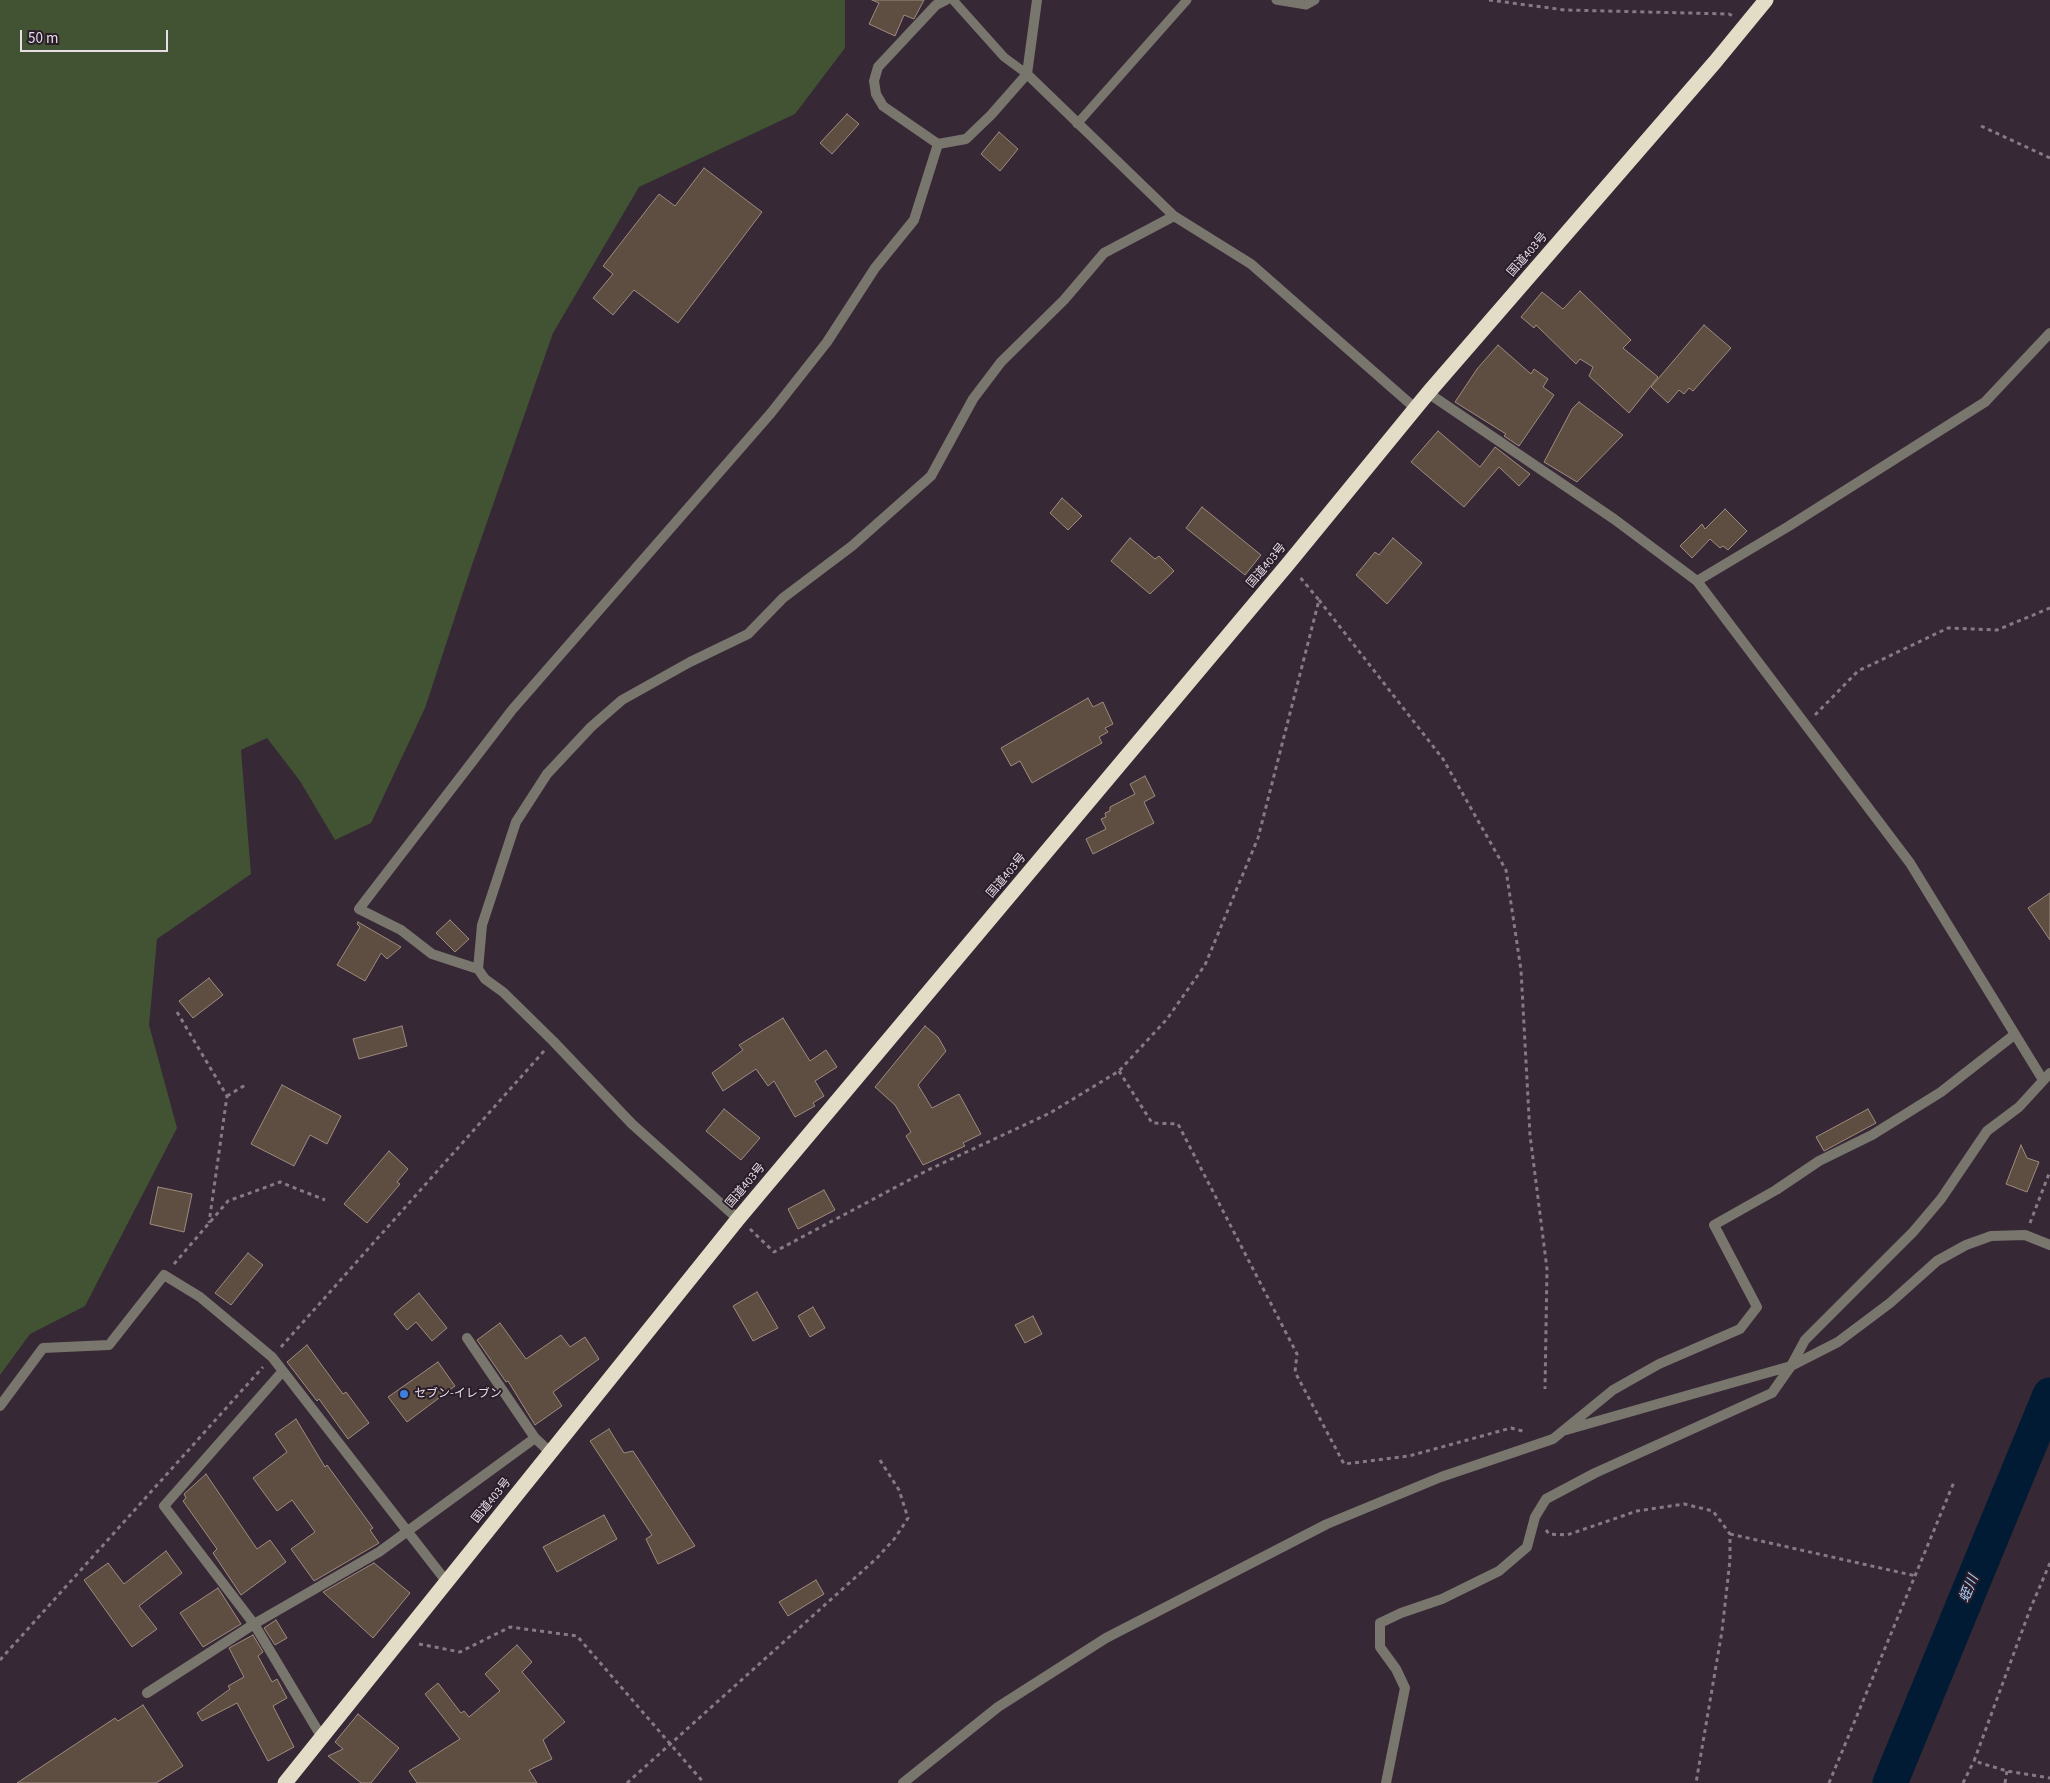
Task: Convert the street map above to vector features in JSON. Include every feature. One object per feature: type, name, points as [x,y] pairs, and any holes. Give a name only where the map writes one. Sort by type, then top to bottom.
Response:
[{"type":"highway","name":"国道403号","points":[[285,1783],[738,1218],[1288,564],[1415,408],[1766,0]]},
{"type":"street","points":[[946,0],[936,5],[878,67],[874,81],[876,94],[883,106],[938,144],[966,139],[991,116],[1027,74],[1037,0]]},
{"type":"street","points":[[1027,74],[1174,216],[1251,264],[1415,408]]},
{"type":"street","points":[[478,969],[432,954],[401,930],[360,909],[512,710],[771,413],[827,342],[875,268],[914,220],[938,144]]},
{"type":"street","points":[[738,1218],[632,1124],[553,1041],[503,992],[485,980],[478,969],[482,925],[516,822],[547,774],[591,727],[622,700],[690,662],[748,634],[784,598],[852,546],[931,476],[973,399],[1001,362],[1064,300],[1104,253],[1174,216]]},
{"type":"street","points":[[1698,581],[1985,402],[2050,333]]},
{"type":"street","points":[[1386,1783],[1405,1688],[1396,1669],[1380,1647],[1380,1623],[1400,1613],[1442,1599],[1500,1571],[1527,1547],[1535,1517],[1546,1498],[1594,1473],[1772,1393],[1791,1366],[1805,1340],[1869,1278],[1930,1213],[1964,1167],[1986,1131],[2019,1107],[2046,1076],[2014,1035],[1910,863],[1698,581],[1614,519],[1428,393]]},
{"type":"street","points":[[903,1783],[998,1707],[1106,1638],[1327,1524],[1441,1477],[1553,1439],[1613,1390],[1659,1364],[1740,1329],[1757,1307],[1714,1225],[1776,1190],[1819,1161],[1888,1126],[1962,1077],[2014,1035]]},
{"type":"street","points":[[1562,1431],[1791,1366],[1838,1342],[1890,1304],[1937,1261],[1966,1245],[1991,1236],[2025,1235],[2050,1246]]},
{"type":"street","points":[[0,1406],[43,1348],[109,1345],[164,1275],[200,1297],[272,1357],[446,1582]]},
{"type":"street","points":[[467,1338],[534,1438],[551,1453]]},
{"type":"street","points":[[282,1372],[164,1506],[254,1624],[322,1736]]},
{"type":"street","points":[[147,1693],[254,1624],[379,1552],[534,1438]]},
{"type":"lane","points":[[953,0],[1004,57],[1027,74]]},
{"type":"lane","points":[[1077,124],[1187,0]]},
{"type":"lane","points":[[1276,0],[1306,5],[1314,0]]},
{"type":"path","points":[[1489,0],[1565,10],[1729,14],[1746,25]]},
{"type":"path","points":[[1982,126],[2050,158]]},
{"type":"path","points":[[1288,564],[1319,600],[1443,759],[1506,870],[1521,970],[1530,1135],[1547,1269],[1545,1389]]},
{"type":"path","points":[[738,1218],[774,1252],[928,1170],[1050,1113],[1119,1071],[1167,1019],[1205,965],[1258,838],[1319,600]]},
{"type":"path","points":[[1806,724],[1858,670],[1948,628],[1997,630],[2050,608]]},
{"type":"path","points":[[177,1012],[228,1096],[209,1223]]},
{"type":"path","points":[[1119,1071],[1152,1123],[1178,1124],[1297,1354],[1295,1372],[1344,1464],[1409,1456],[1511,1428],[1553,1439]]},
{"type":"path","points":[[228,1096],[247,1084]]},
{"type":"path","points":[[2025,1235],[2050,1171]]},
{"type":"path","points":[[164,1275],[228,1201],[280,1182],[325,1200]]},
{"type":"path","points":[[627,1783],[876,1558],[895,1538],[908,1518],[899,1490],[878,1457]]},
{"type":"path","points":[[1829,1783],[1954,1482]]},
{"type":"path","points":[[1535,1517],[1549,1534],[1567,1535],[1638,1511],[1684,1504],[1713,1511],[1730,1534],[1730,1560],[1722,1631],[1696,1783]]},
{"type":"path","points":[[1730,1534],[1916,1576]]},
{"type":"path","points":[[1963,1783],[1974,1760],[2031,1606],[2050,1563]]},
{"type":"path","points":[[399,1640],[460,1652],[510,1627],[577,1636],[704,1783]]},
{"type":"path","points":[[1974,1760],[2007,1771],[2050,1778]]},
{"type":"path","points":[[2005,1783],[2007,1771]]},
{"type":"green space","points":[[0,0],[845,0],[845,48],[795,114],[639,187],[553,333],[472,565],[425,708],[371,823],[335,840],[300,781],[267,738],[241,750],[251,874],[157,939],[149,1025],[177,1128],[85,1306],[30,1334],[0,1375]]},
{"type":"building","points":[[872,0],[924,0],[914,19],[904,15],[895,36],[869,24],[879,3]]},
{"type":"building","points":[[847,114],[859,124],[832,154],[820,143]]},
{"type":"building","points":[[999,132],[1018,149],[1000,171],[981,154]]},
{"type":"building","points":[[704,168],[762,212],[678,323],[634,290],[613,315],[593,298],[613,274],[603,266],[659,194],[675,206]]},
{"type":"building","points":[[1580,291],[1631,340],[1623,348],[1658,377],[1629,413],[1589,376],[1593,367],[1580,359],[1576,364],[1536,325],[1534,328],[1521,317],[1542,292],[1563,309]]},
{"type":"building","points":[[1704,325],[1731,348],[1693,391],[1689,388],[1684,394],[1679,390],[1668,403],[1651,387]]},
{"type":"building","points":[[1498,345],[1531,374],[1534,369],[1548,379],[1543,387],[1554,395],[1519,446],[1504,436],[1506,434],[1455,402],[1477,369]]},
{"type":"building","points":[[1579,402],[1623,435],[1577,482],[1544,462],[1572,409]]},
{"type":"building","points":[[1438,431],[1480,467],[1495,447],[1530,474],[1519,486],[1499,467],[1464,507],[1411,462]]},
{"type":"building","points":[[1062,498],[1082,516],[1068,530],[1050,513]]},
{"type":"building","points":[[1202,507],[1261,555],[1245,575],[1186,528]]},
{"type":"building","points":[[1725,509],[1747,531],[1728,550],[1723,546],[1720,548],[1710,539],[1692,558],[1680,546],[1702,524],[1705,529]]},
{"type":"building","points":[[1130,538],[1155,559],[1159,556],[1174,571],[1150,594],[1111,561]]},
{"type":"building","points":[[1393,538],[1422,563],[1387,604],[1356,575],[1375,552],[1379,555]]},
{"type":"building","points":[[1088,698],[1093,707],[1103,702],[1113,724],[1105,728],[1108,732],[1099,737],[1102,743],[1032,783],[1020,761],[1011,766],[1001,748]]},
{"type":"building","points":[[1145,776],[1155,796],[1144,802],[1154,823],[1093,854],[1086,839],[1106,829],[1101,819],[1106,817],[1105,813],[1110,811],[1110,807],[1135,794],[1130,784]]},
{"type":"building","points":[[2050,893],[2050,940],[2028,908]]},
{"type":"building","points":[[450,920],[469,939],[455,952],[436,933]]},
{"type":"building","points":[[358,922],[401,947],[387,959],[381,953],[365,981],[337,965],[360,927],[357,924]]},
{"type":"building","points":[[209,978],[223,995],[193,1018],[179,1001]]},
{"type":"building","points":[[783,1018],[810,1061],[826,1050],[837,1067],[815,1081],[824,1096],[813,1103],[815,1106],[795,1117],[774,1081],[768,1086],[756,1069],[723,1091],[712,1073],[743,1050],[739,1045]]},
{"type":"building","points":[[402,1026],[407,1046],[359,1059],[353,1039]]},
{"type":"building","points":[[925,1026],[938,1037],[946,1051],[918,1085],[932,1108],[959,1094],[981,1134],[963,1143],[965,1146],[923,1165],[906,1136],[911,1132],[895,1105],[875,1087]]},
{"type":"building","points":[[282,1085],[341,1116],[327,1144],[310,1135],[294,1166],[251,1144]]},
{"type":"building","points":[[724,1109],[760,1138],[741,1160],[706,1131]]},
{"type":"building","points":[[1868,1109],[1876,1123],[1824,1151],[1816,1137]]},
{"type":"building","points":[[2021,1145],[2027,1158],[2039,1162],[2027,1192],[2006,1184]]},
{"type":"building","points":[[389,1151],[408,1169],[397,1182],[400,1184],[367,1223],[344,1204]]},
{"type":"building","points":[[158,1187],[192,1194],[184,1232],[150,1224]]},
{"type":"building","points":[[824,1190],[835,1210],[798,1229],[788,1209]]},
{"type":"building","points":[[248,1253],[263,1265],[231,1305],[215,1293]]},
{"type":"building","points":[[757,1292],[778,1328],[753,1341],[733,1306]]},
{"type":"building","points":[[419,1293],[447,1328],[432,1341],[416,1322],[407,1330],[394,1314]]},
{"type":"building","points":[[813,1307],[825,1328],[810,1337],[798,1316]]},
{"type":"building","points":[[1033,1316],[1042,1334],[1025,1343],[1015,1325]]},
{"type":"building","points":[[500,1323],[526,1359],[561,1335],[570,1347],[585,1337],[599,1359],[553,1392],[562,1406],[535,1425],[508,1381],[506,1382],[477,1340]]},
{"type":"building","points":[[307,1345],[343,1394],[346,1392],[369,1423],[348,1439],[319,1399],[317,1401],[287,1362]]},
{"type":"building","points":[[438,1362],[455,1386],[407,1422],[388,1397]]},
{"type":"building","points":[[296,1419],[325,1467],[327,1465],[373,1528],[370,1530],[379,1543],[314,1581],[291,1549],[315,1532],[292,1500],[277,1511],[253,1478],[287,1452],[275,1434]]},
{"type":"building","points":[[609,1429],[624,1453],[633,1451],[695,1546],[658,1564],[646,1539],[652,1535],[590,1441]]},
{"type":"building","points":[[206,1474],[257,1549],[270,1540],[286,1562],[241,1595],[213,1553],[217,1549],[183,1501],[186,1498],[184,1494]]},
{"type":"building","points":[[604,1515],[617,1539],[557,1572],[543,1547]]},
{"type":"building","points":[[166,1551],[182,1573],[139,1606],[157,1629],[132,1647],[84,1580],[108,1563],[124,1584]]},
{"type":"building","points":[[374,1563],[410,1593],[373,1638],[323,1592]]},
{"type":"building","points":[[816,1580],[824,1594],[788,1616],[779,1602]]},
{"type":"building","points":[[218,1588],[241,1624],[203,1647],[180,1613]]},
{"type":"building","points":[[276,1620],[287,1638],[275,1645],[264,1628]]},
{"type":"building","points":[[253,1635],[263,1652],[258,1656],[272,1682],[277,1679],[287,1698],[273,1706],[294,1747],[268,1761],[237,1703],[202,1721],[197,1713],[230,1689],[228,1686],[244,1677],[229,1648]]},
{"type":"building","points":[[517,1645],[532,1662],[522,1672],[565,1722],[543,1740],[552,1759],[529,1770],[537,1783],[417,1783],[409,1771],[460,1739],[425,1694],[438,1683],[461,1713],[464,1711],[469,1717],[500,1691],[485,1674]]},
{"type":"building","points":[[143,1705],[183,1766],[156,1783],[17,1783],[115,1718],[118,1721]]},
{"type":"building","points":[[358,1714],[399,1748],[371,1783],[361,1783],[328,1756],[343,1749],[335,1742]]},
{"type":"waterway","name":"蛭川","points":[[1890,1783],[2050,1395]]},
{"type":"place","name":"セブン-イレブン","points":[[404,1394]]}]
